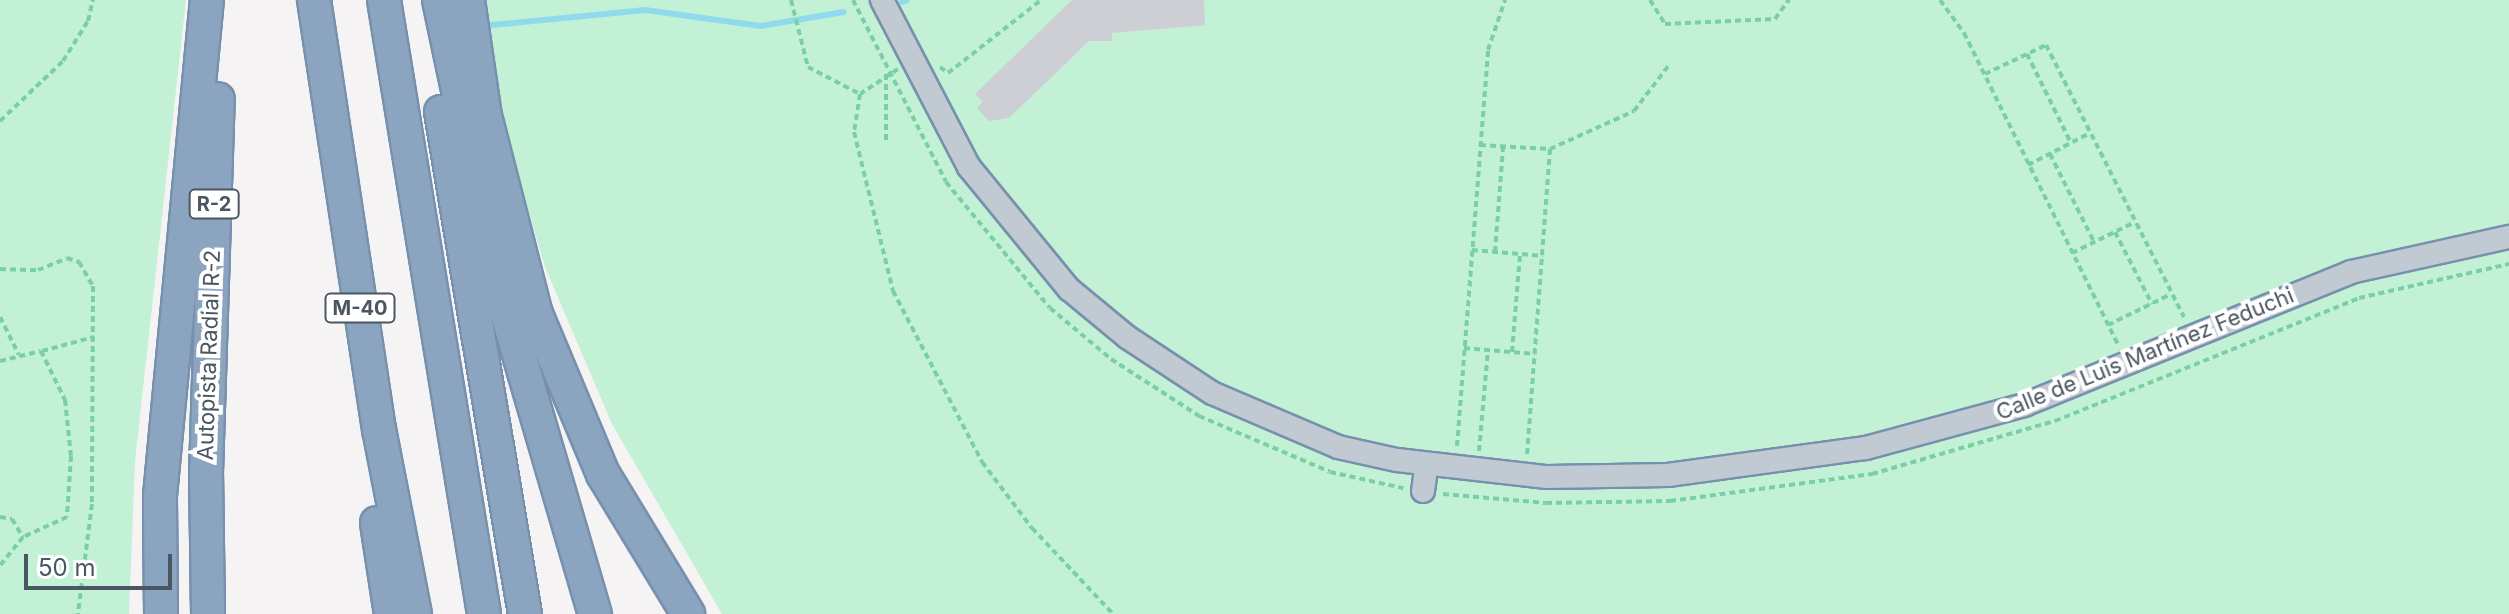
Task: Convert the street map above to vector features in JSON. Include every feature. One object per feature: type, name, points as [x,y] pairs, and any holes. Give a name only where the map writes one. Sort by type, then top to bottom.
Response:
[{"type":"highway","points":[[161,614],[160,496],[207,0]]},
{"type":"highway","name":"Autopista Radial R-2","points":[[208,614],[206,473],[223,0]]},
{"type":"highway","name":"M-40","points":[[314,0],[379,429],[415,614]]},
{"type":"highway","points":[[384,0],[484,614]]},
{"type":"highway","points":[[429,0],[437,84],[525,614]]},
{"type":"highway","points":[[439,0],[501,293],[595,614]]},
{"type":"highway","points":[[468,0],[485,116],[536,314],[603,474],[688,614]]},
{"type":"highway","points":[[379,429],[370,478],[391,614]]},
{"type":"highway","points":[[456,454],[500,614]]},
{"type":"street","name":"Calle de Luis Martínez Feduchi","points":[[882,0],[969,167],[1007,218],[1069,289],[1127,337],[1212,393],[1338,447],[1427,464],[1526,475],[1668,475],[1853,450],[1990,417],[2351,272],[2509,237]]},
{"type":"street","points":[[1423,491],[1427,464]]},
{"type":"path","points":[[0,121],[63,61],[88,21],[93,0]]},
{"type":"path","points":[[791,0],[808,67],[860,94]]},
{"type":"path","points":[[1041,0],[948,73],[928,57],[886,73],[860,94],[854,132],[893,291],[932,374],[982,462],[1032,528],[1113,614]]},
{"type":"path","points":[[1455,468],[1488,50],[1505,0]]},
{"type":"path","points":[[1650,0],[1665,24],[1775,19],[1789,0]]},
{"type":"path","points":[[1940,0],[1985,74],[2128,364]]},
{"type":"path","points":[[1985,74],[2046,45],[2193,335]]},
{"type":"path","points":[[2027,54],[2071,143]]},
{"type":"path","points":[[1480,145],[1550,149],[1634,111],[1669,65]]},
{"type":"path","points":[[886,73],[886,140]]},
{"type":"path","points":[[2028,165],[2091,133]]},
{"type":"path","points":[[1495,252],[1503,146]]},
{"type":"path","points":[[1526,475],[1550,149]]},
{"type":"path","points":[[2050,154],[2094,242]]},
{"type":"path","points":[[2072,253],[2136,221]]},
{"type":"path","points":[[2115,232],[2152,304]]},
{"type":"path","points":[[1472,250],[1543,256]]},
{"type":"path","points":[[1512,352],[1520,254]]},
{"type":"path","points":[[0,269],[38,270],[67,258],[79,262],[93,286],[92,504],[78,614]]},
{"type":"path","points":[[2108,325],[2172,294]]},
{"type":"path","points":[[0,317],[19,355]]},
{"type":"path","points":[[0,361],[94,337]]},
{"type":"path","points":[[1464,348],[1535,354]]},
{"type":"path","points":[[1478,470],[1488,350]]},
{"type":"path","points":[[0,565],[23,537],[67,517],[71,456],[65,400],[41,351]]},
{"type":"path","points":[[0,517],[12,519],[23,537]]},
{"type":"green space","points":[[0,0],[186,0],[135,461],[129,614],[0,614]]},
{"type":"green space","points":[[477,0],[2509,0],[2509,614],[722,614],[612,424],[545,267],[488,74]]},
{"type":"building","points":[[1072,0],[1204,0],[1205,25],[1112,33],[1112,41],[1089,41],[1009,118],[989,121],[977,108],[983,102],[975,94]]},
{"type":"waterway","points":[[902,2],[907,0]]},
{"type":"waterway","points":[[492,25],[645,10],[761,26],[844,12]]}]
